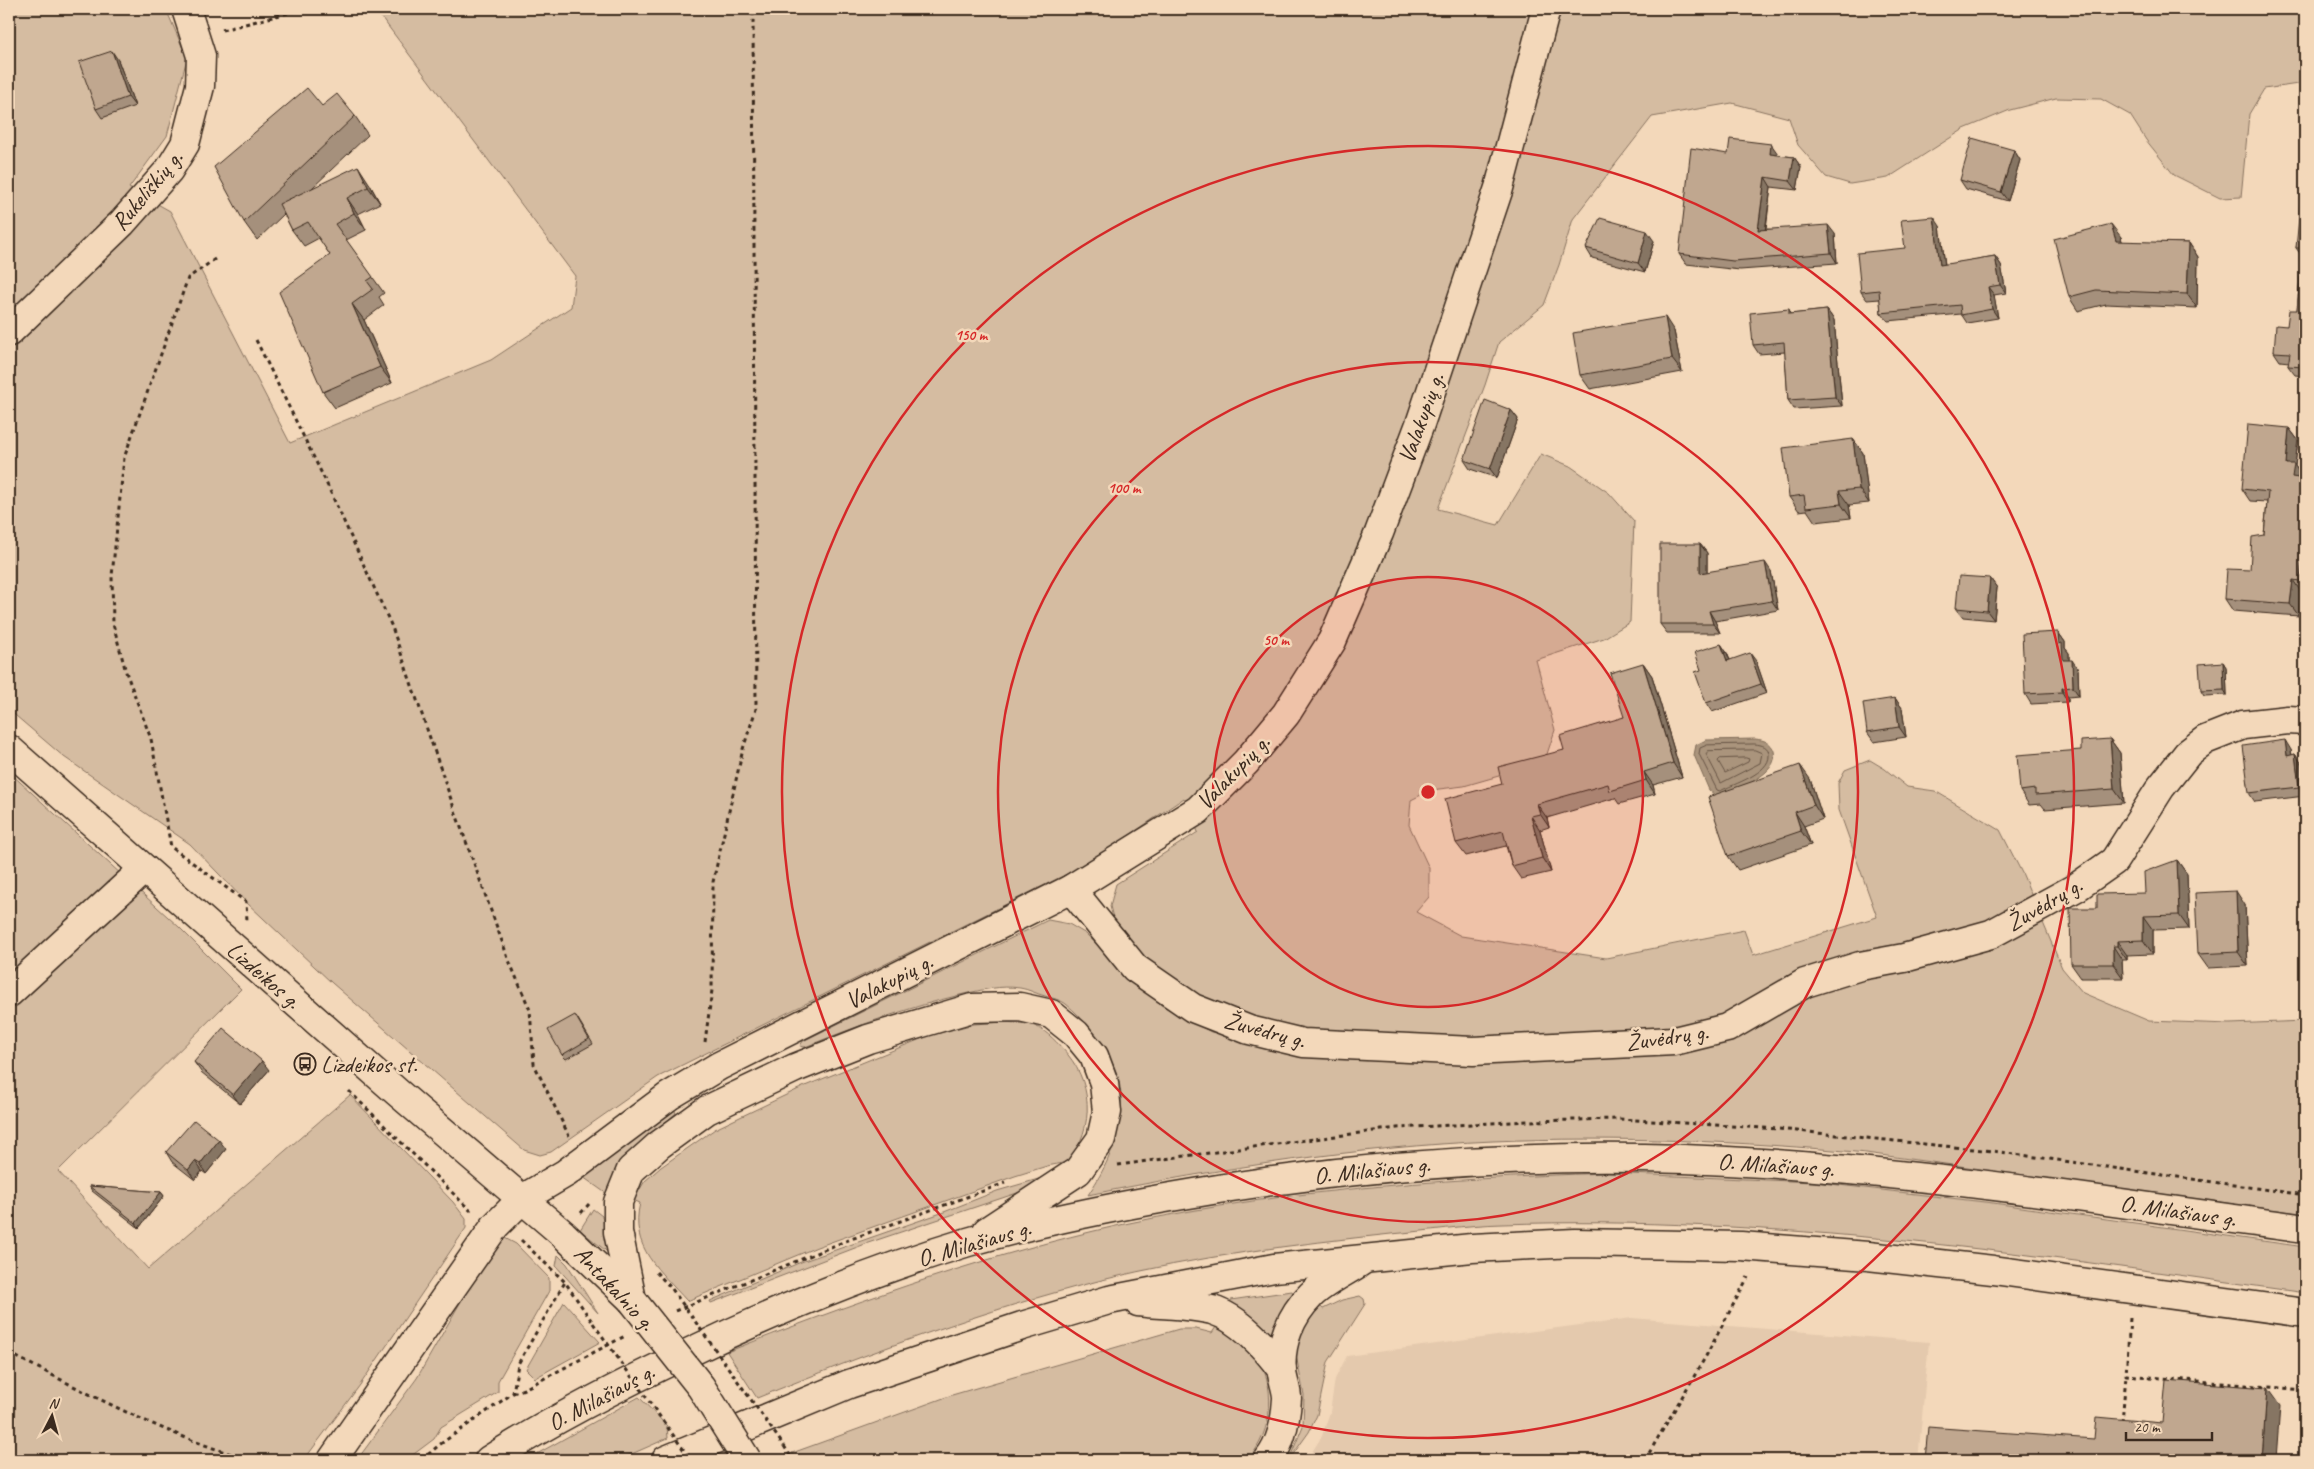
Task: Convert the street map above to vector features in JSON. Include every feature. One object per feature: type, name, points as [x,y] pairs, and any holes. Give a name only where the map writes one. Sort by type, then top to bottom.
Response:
[{"type":"main road","name":"Rukeliškių g.","points":[[9,332],[122,223],[169,170],[185,144],[200,86],[201,56],[186,9]]},
{"type":"main road","name":"Valakupių g.","points":[[332,1460],[495,1226],[522,1199],[566,1173],[669,1096],[700,1078],[792,1029],[1071,889],[1198,810],[1246,762],[1286,714],[1332,641],[1379,533],[1452,330],[1499,188],[1546,9]]},
{"type":"main road","name":"Žuvėdrų g.","points":[[1071,889],[1135,968],[1193,1008],[1249,1030],[1303,1043],[1473,1051],[1674,1041],[1727,1028],[1805,984],[1860,966],[1904,958],[1991,934],[2076,887],[2114,861],[2161,787],[2188,753],[2205,740],[2243,725],[2288,720],[2305,721]]},
{"type":"main road","name":"Lizdeikos g.","points":[[9,749],[396,1092],[522,1199]]},
{"type":"main road","points":[[9,993],[144,868]]},
{"type":"main road","points":[[707,1110],[795,1068],[868,1039],[972,1008],[1020,1007],[1051,1014],[1076,1034],[1094,1056],[1104,1083],[1107,1112],[1101,1139],[1078,1171],[971,1241]]},
{"type":"main road","points":[[632,1300],[618,1232],[618,1202],[631,1170],[659,1145],[707,1110],[792,1029]]},
{"type":"main road","name":"O. Milašiaus g.","points":[[489,1460],[522,1439],[624,1383],[736,1330],[852,1280],[971,1241],[1107,1209],[1250,1183],[1402,1166],[1522,1158],[1599,1158],[1759,1163],[1861,1170],[2004,1186],[2305,1229]]},
{"type":"main road","name":"Antakalnio g.","points":[[522,1199],[563,1234],[632,1300],[701,1387],[747,1460]]},
{"type":"main road","points":[[666,1460],[849,1384],[1022,1326],[1109,1300],[1274,1268],[1472,1248],[1575,1243],[1741,1246],[1868,1256],[1993,1270],[2305,1313]]},
{"type":"main road","points":[[1268,1460],[1274,1453],[1283,1429],[1287,1397],[1282,1370],[1286,1333],[1294,1315],[1311,1294],[1365,1259]]},
{"type":"main road","points":[[1109,1300],[1191,1306],[1214,1311],[1244,1328],[1266,1348],[1282,1370]]},
{"type":"path","points":[[195,36],[303,9]]},
{"type":"path","points":[[700,1078],[712,990],[713,882],[744,750],[756,709],[753,9]]},
{"type":"path","points":[[215,259],[188,278],[124,458],[112,576],[113,624],[126,672],[151,739],[171,847],[246,902],[247,927]]},
{"type":"path","points":[[256,340],[325,480],[392,627],[508,958],[530,1010],[534,1064],[570,1138]]},
{"type":"path","points":[[495,1226],[519,1238],[565,1282],[691,1460]]},
{"type":"path","points":[[1645,1460],[1706,1356],[1748,1277]]},
{"type":"path","points":[[422,1460],[439,1445],[513,1393],[518,1364],[565,1282]]},
{"type":"path","points":[[672,1289],[793,1460]]},
{"type":"path","points":[[2121,1431],[2131,1310]]},
{"type":"path","points":[[9,1353],[117,1408],[188,1439],[251,1460]]},
{"type":"path","points":[[2126,1375],[2305,1390]]},
{"type":"shaded area","points":[[9,9],[166,9],[187,58],[167,136],[129,188],[170,211],[290,443],[491,360],[571,307],[575,276],[379,14],[379,9],[2305,9],[2305,83],[2264,89],[2249,114],[2241,197],[2220,198],[2174,175],[2146,140],[2130,115],[2101,99],[2056,98],[2010,110],[1964,129],[1888,178],[1850,184],[1826,177],[1798,145],[1789,118],[1732,103],[1652,117],[1573,219],[1544,305],[1499,342],[1485,385],[1438,509],[1498,525],[1541,454],[1570,466],[1609,493],[1634,521],[1630,622],[1604,638],[1536,660],[1555,730],[1544,763],[1464,786],[1431,790],[1411,800],[1409,825],[1429,868],[1429,897],[1416,912],[1461,936],[1606,958],[1744,930],[1753,955],[1877,917],[1839,810],[1838,783],[1845,770],[1870,760],[1885,769],[1907,787],[1935,791],[2000,830],[2023,875],[2062,968],[2083,993],[2149,1021],[2230,1024],[2305,1021],[2305,1214],[1866,1153],[1773,1145],[1633,1139],[1493,1141],[1391,1148],[1289,1160],[1188,1176],[1088,1195],[1113,1146],[1121,1110],[1121,1092],[1117,1074],[1095,1035],[1085,1022],[1062,1001],[1020,988],[1006,987],[984,990],[903,1011],[805,1047],[800,1046],[803,1041],[1048,920],[1069,924],[1086,934],[1161,1005],[1211,1032],[1273,1046],[1305,1057],[1308,1033],[1238,1019],[1139,964],[1115,926],[1110,906],[1116,884],[1198,832],[1184,798],[1087,864],[658,1077],[551,1152],[540,1155],[524,1150],[332,983],[246,902],[190,844],[64,757],[9,710]]},
{"type":"shaded area","points":[[9,772],[179,927],[241,989],[58,1171],[148,1269],[350,1095],[453,1202],[466,1219],[466,1228],[360,1385],[304,1460],[9,1460]]},
{"type":"shaded area","points":[[1005,1022],[1032,1025],[1044,1031],[1062,1048],[1080,1074],[1085,1089],[1087,1119],[1077,1148],[1068,1162],[1015,1176],[817,1247],[687,1301],[649,1257],[639,1233],[640,1203],[633,1200],[645,1181],[661,1167],[715,1129],[805,1086],[928,1036],[974,1024]]},
{"type":"shaded area","points":[[674,1109],[676,1113],[645,1140],[627,1159],[612,1181],[607,1194],[583,1177]]},
{"type":"shaded area","points":[[1059,1173],[1041,1185],[868,1243],[711,1303],[710,1301],[801,1262],[944,1212],[997,1191]]},
{"type":"shaded area","points":[[1607,1173],[1813,1182],[1993,1203],[2305,1247],[2305,1293],[2005,1252],[1804,1232],[1704,1226],[1603,1223],[1502,1224],[1391,1234],[1282,1247],[1209,1258],[1102,1280],[971,1318],[842,1364],[757,1398],[727,1352],[817,1317],[954,1270],[1047,1243],[1157,1217],[1221,1206],[1349,1189],[1413,1183]]},
{"type":"shaded area","points":[[593,1209],[602,1216],[610,1254],[580,1230]]},
{"type":"shaded area","points":[[499,1235],[516,1244],[549,1278],[549,1291],[498,1381],[498,1392],[441,1427],[434,1439],[406,1460],[357,1460],[417,1378]]},
{"type":"shaded area","points":[[558,1255],[567,1264],[598,1313],[556,1266]]},
{"type":"shaded area","points":[[1292,1291],[1294,1296],[1276,1339],[1229,1305],[1231,1300]]},
{"type":"shaded area","points":[[1360,1296],[1364,1299],[1365,1304],[1328,1362],[1317,1415],[1309,1432],[1289,1460],[1303,1426],[1304,1395],[1296,1355],[1299,1332],[1318,1304],[1323,1309],[1342,1300]]},
{"type":"shaded area","points":[[564,1302],[600,1342],[535,1378],[526,1369]]},
{"type":"shaded area","points":[[1632,1318],[1929,1342],[1918,1460],[1307,1460],[1322,1436],[1330,1412],[1335,1379],[1347,1356]]},
{"type":"shaded area","points":[[1218,1324],[1242,1341],[1254,1353],[1262,1365],[1267,1379],[1269,1407],[1267,1422],[1263,1435],[1248,1460],[796,1460],[792,1453],[952,1395],[1179,1329],[1196,1329],[1212,1333]]},
{"type":"shaded area","points":[[639,1397],[667,1426],[668,1438],[618,1460],[526,1460]]},
{"type":"water","points":[[1755,739],[1767,742],[1773,748],[1774,759],[1770,767],[1756,780],[1721,796],[1716,796],[1709,790],[1694,755],[1696,745],[1706,740]]},
{"type":"building","points":[[112,51],[128,97],[96,109],[79,62]]},
{"type":"building","points":[[307,88],[322,106],[337,94],[355,116],[244,222],[214,167]]},
{"type":"building","points":[[1972,138],[2014,150],[2001,192],[1960,180]]},
{"type":"building","points":[[1730,139],[1771,144],[1770,154],[1794,157],[1790,181],[1765,177],[1758,230],[1828,225],[1831,253],[1733,261],[1679,254],[1691,148],[1728,154]]},
{"type":"building","points":[[358,166],[368,187],[347,198],[354,213],[335,224],[373,277],[367,281],[373,289],[352,304],[380,367],[323,392],[279,292],[330,255],[308,222],[292,230],[279,204]]},
{"type":"building","points":[[2301,198],[2305,198],[2305,367],[2288,366],[2290,353],[2274,352],[2276,325],[2287,326],[2289,310],[2297,310],[2303,248],[2296,248]]},
{"type":"building","points":[[1934,217],[1940,265],[1995,256],[2000,285],[1988,287],[1992,309],[1961,315],[1960,305],[1881,313],[1879,290],[1861,292],[1857,253],[1905,248],[1901,220]]},
{"type":"building","points":[[1600,218],[1647,231],[1638,263],[1586,248]]},
{"type":"building","points":[[2111,224],[2116,241],[2189,243],[2187,294],[2096,290],[2069,297],[2054,239]]},
{"type":"building","points":[[1789,309],[1789,314],[1827,310],[1835,397],[1788,400],[1784,342],[1753,345],[1750,313]]},
{"type":"building","points":[[1665,317],[1672,359],[1580,375],[1573,333]]},
{"type":"building","points":[[1485,400],[1511,410],[1490,469],[1464,460]]},
{"type":"building","points":[[2248,424],[2289,428],[2286,464],[2294,464],[2292,477],[2305,479],[2305,528],[2300,581],[2293,580],[2290,604],[2225,599],[2227,569],[2250,570],[2252,537],[2264,535],[2268,492],[2242,489]]},
{"type":"building","points":[[1853,439],[1859,489],[1839,491],[1841,504],[1806,508],[1804,495],[1789,497],[1783,448]]},
{"type":"building","points":[[1660,544],[1700,544],[1700,573],[1765,562],[1772,601],[1709,611],[1713,624],[1660,624]]},
{"type":"building","points":[[1959,576],[1990,578],[1987,611],[1956,608]]},
{"type":"building","points":[[2058,632],[2059,644],[2062,643],[2063,660],[2072,660],[2073,687],[2062,688],[2062,692],[2025,694],[2022,634]]},
{"type":"building","points":[[1721,644],[1727,661],[1750,653],[1761,684],[1706,703],[1695,672],[1701,670],[1695,652]]},
{"type":"building","points":[[2223,662],[2224,690],[2201,691],[2199,664]]},
{"type":"building","points":[[1643,663],[1673,763],[1644,772],[1646,780],[1610,791],[1608,784],[1537,804],[1540,814],[1531,816],[1542,858],[1512,866],[1503,831],[1456,843],[1445,799],[1502,784],[1498,767],[1564,750],[1560,736],[1624,717],[1610,673]]},
{"type":"building","points":[[1895,698],[1899,727],[1867,732],[1863,703]]},
{"type":"building","points":[[2110,739],[2114,789],[2035,795],[2035,789],[2020,791],[2017,755],[2081,750],[2081,741]]},
{"type":"building","points":[[2285,740],[2287,756],[2295,754],[2299,787],[2249,793],[2243,746]]},
{"type":"building","points":[[1800,765],[1814,805],[1795,812],[1801,831],[1728,856],[1708,797]]},
{"type":"building","points":[[2177,860],[2179,915],[2143,916],[2143,940],[2117,941],[2117,946],[2113,946],[2113,964],[2071,964],[2070,908],[2097,908],[2097,894],[2145,893],[2144,872]]},
{"type":"building","points":[[2236,891],[2238,952],[2198,954],[2195,893]]},
{"type":"building","points":[[575,1015],[589,1039],[562,1055],[548,1030]]},
{"type":"building","points":[[223,1028],[262,1061],[233,1095],[194,1062]]},
{"type":"building","points":[[194,1120],[219,1140],[200,1164],[195,1161],[188,1170],[166,1152]]},
{"type":"building","points":[[89,1186],[161,1192],[136,1223]]},
{"type":"building","points":[[2166,1380],[2267,1388],[2262,1460],[1925,1460],[1928,1427],[2094,1439],[2096,1417],[2162,1423]]},
{"type":"place","name":"Lizdeikos st.","points":[[305,1064]]}]
